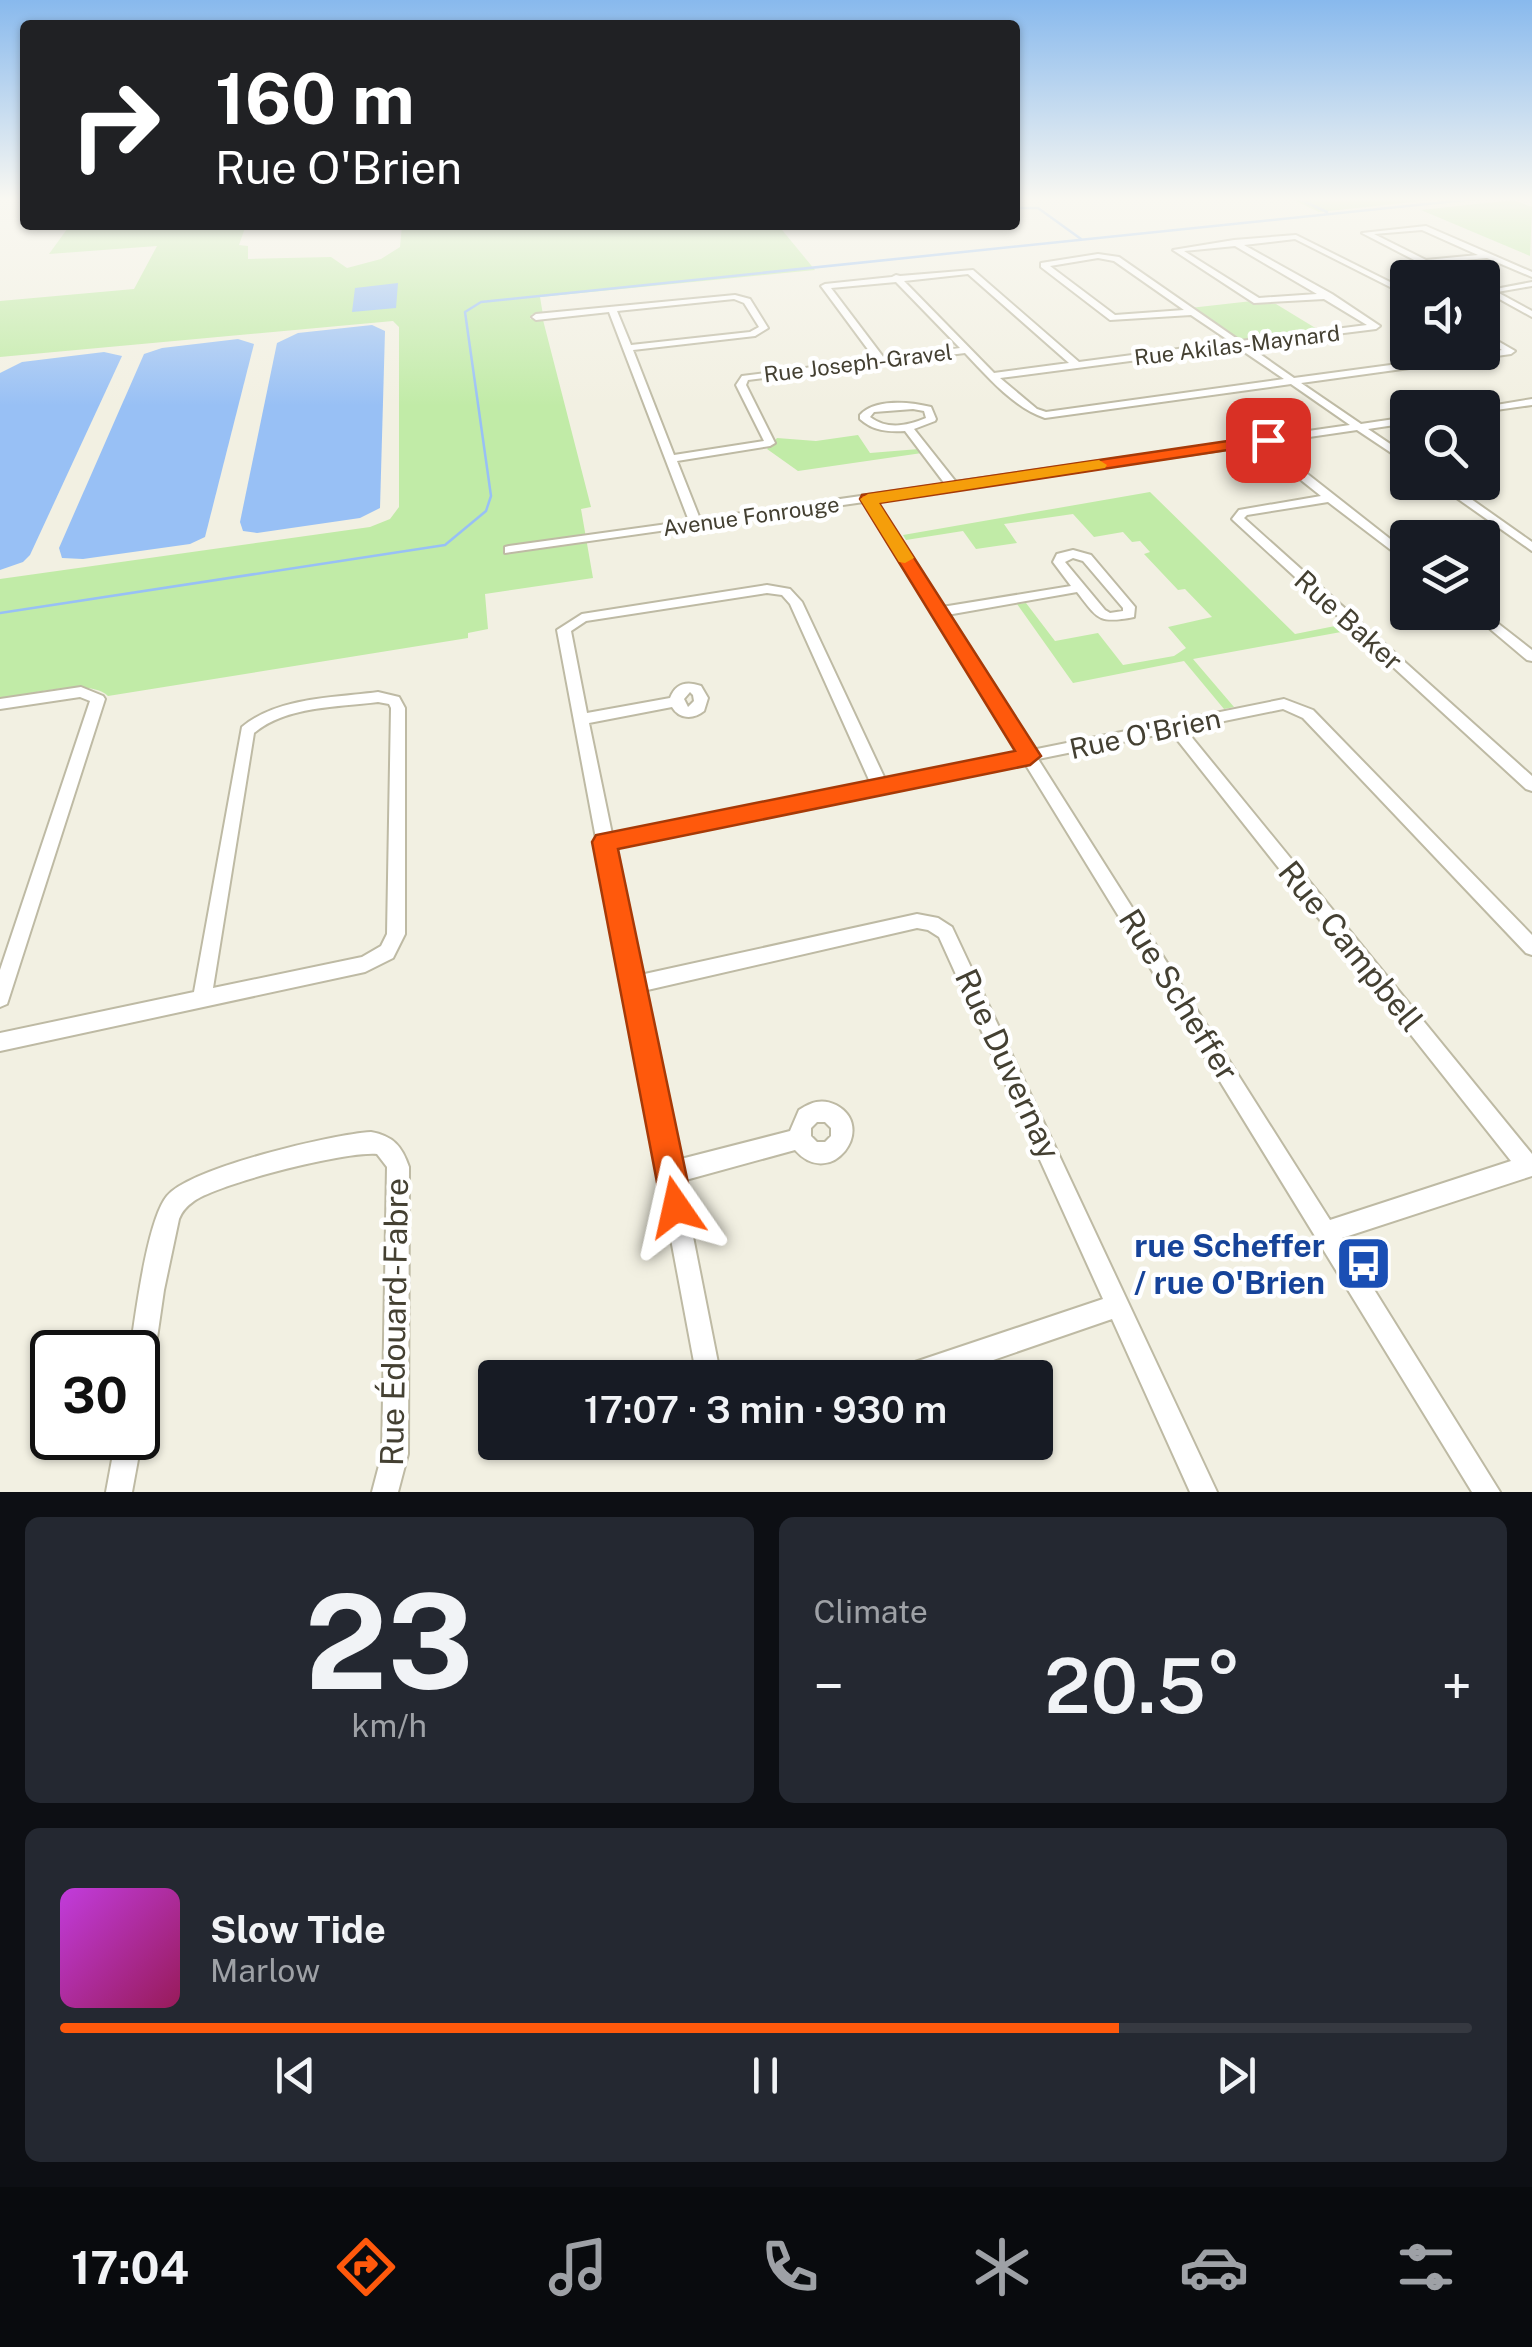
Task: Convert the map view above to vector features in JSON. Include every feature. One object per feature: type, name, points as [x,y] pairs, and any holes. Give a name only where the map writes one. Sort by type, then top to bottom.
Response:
[{"type":"street","points":[[1046,267],[1113,318],[1191,312]]},
{"type":"street","points":[[1127,267],[1390,449]]},
{"type":"street","points":[[1202,267],[1257,301],[1329,296]]},
{"type":"street","name":"Rue Akilas-Maynard","points":[[992,376],[1376,326],[1277,267]]},
{"type":"street","points":[[1356,267],[1390,285]]},
{"type":"street","points":[[881,360],[824,289],[833,284],[956,271],[972,273],[1077,366]]},
{"type":"street","points":[[896,277],[992,376],[1042,414],[1390,368]]},
{"type":"street","points":[[1532,284],[1489,291],[1532,314]]},
{"type":"street","points":[[536,317],[738,297],[747,301],[764,328],[752,334],[628,348]]},
{"type":"street","points":[[612,310],[696,524]]},
{"type":"street","name":"Rue Joseph-Gravel","points":[[671,460],[770,444],[741,386],[746,378],[966,350]]},
{"type":"street","points":[[1500,406],[1532,402]]},
{"type":"street","points":[[913,406],[931,413],[929,421],[908,428],[875,427],[864,414],[875,408],[913,406]]},
{"type":"street","name":"Avenue Fonrouge","points":[[509,550],[1390,423]]},
{"type":"street","points":[[908,428],[953,486]]},
{"type":"street","points":[[1258,441],[1390,545]]},
{"type":"street","name":"Rue Baker","points":[[1330,498],[1244,512],[1238,518],[1532,785]]},
{"type":"street","name":"Rue Scheffer","points":[[868,499],[1487,1492]]},
{"type":"street","points":[[1464,500],[1532,547]]},
{"type":"street","points":[[1084,556],[1130,612],[1104,616],[1080,588],[1059,562],[1061,557],[1084,556]]},
{"type":"street","points":[[939,612],[1080,588]]},
{"type":"street","points":[[706,1360],[564,635],[569,624],[582,618],[767,589],[789,593],[880,786]]},
{"type":"street","points":[[1498,630],[1532,657]]},
{"type":"street","points":[[0,704],[82,692],[98,700],[0,998]]},
{"type":"street","points":[[0,1042],[202,999],[365,964],[392,947],[396,934],[398,708],[394,700],[378,697],[277,714],[258,720],[247,731],[202,999]]},
{"type":"street","points":[[581,719],[674,702]]},
{"type":"street","name":"Rue O'Brien","points":[[604,842],[1280,704],[1306,712],[1532,948]]},
{"type":"street","name":"Rue Campbell","points":[[1174,726],[1530,1166]]},
{"type":"street","name":"Rue Duvernay","points":[[632,985],[917,920],[939,926],[950,938],[1204,1492]]},
{"type":"street","points":[[670,1172],[801,1138]]},
{"type":"street","name":"Rue Édouard-Fabre","points":[[147,1330],[165,1224],[181,1197],[211,1180],[357,1144],[380,1144],[390,1150],[398,1167],[395,1454],[385,1492]]},
{"type":"street","points":[[1327,1232],[1530,1166]]},
{"type":"street","points":[[956,1360],[1119,1305]]},
{"type":"street","points":[[120,1492],[125,1460]]},
{"type":"green space","points":[[146,267],[812,267],[815,270],[540,297],[543,315],[532,314],[530,319],[543,320],[591,507],[581,509],[593,578],[485,594],[488,629],[468,633],[468,638],[108,696],[87,688],[72,688],[0,699],[0,579],[370,527],[390,519],[399,507],[399,327],[393,321],[0,357],[0,301],[134,289]]},
{"type":"green space","points":[[1252,301],[1276,304],[1322,332],[1241,341],[1190,308]]},
{"type":"green space","points":[[858,435],[870,453],[919,449],[922,453],[798,471],[767,449],[777,438],[816,441]]},
{"type":"green space","points":[[1150,492],[1295,634],[1345,624],[1352,630],[1193,659],[1234,707],[1224,709],[1184,661],[1073,683],[1017,604],[1026,603],[1055,641],[1098,633],[1123,665],[1174,656],[1186,648],[1168,627],[1212,617],[1185,589],[1178,590],[1144,554],[1150,552],[1140,541],[1132,542],[1123,532],[1094,537],[1073,514],[1004,524],[1017,543],[976,549],[963,531],[906,540],[903,535]]},
{"type":"water","points":[[398,283],[396,308],[352,312],[355,288]]},
{"type":"water","points":[[372,325],[385,331],[380,508],[360,518],[257,533],[243,531],[240,522],[277,343],[298,333]]},
{"type":"water","points":[[238,339],[254,344],[205,537],[190,544],[83,559],[62,558],[59,548],[144,354],[162,348]]},
{"type":"water","points":[[104,352],[122,356],[30,555],[23,562],[0,570],[0,373],[22,362]]},
{"type":"waterway","points":[[0,613],[445,545],[486,511],[491,496],[465,312],[481,302],[822,267]]},
{"type":"slow traffic","points":[[905,558],[868,499],[1099,465]]},
{"type":"place","name":"rue Scheffer / rue O'Brien","points":[[1364,1263]]},
{"type":"route","points":[[676,1207],[604,842],[1030,756],[868,499],[1268,440]]}]
